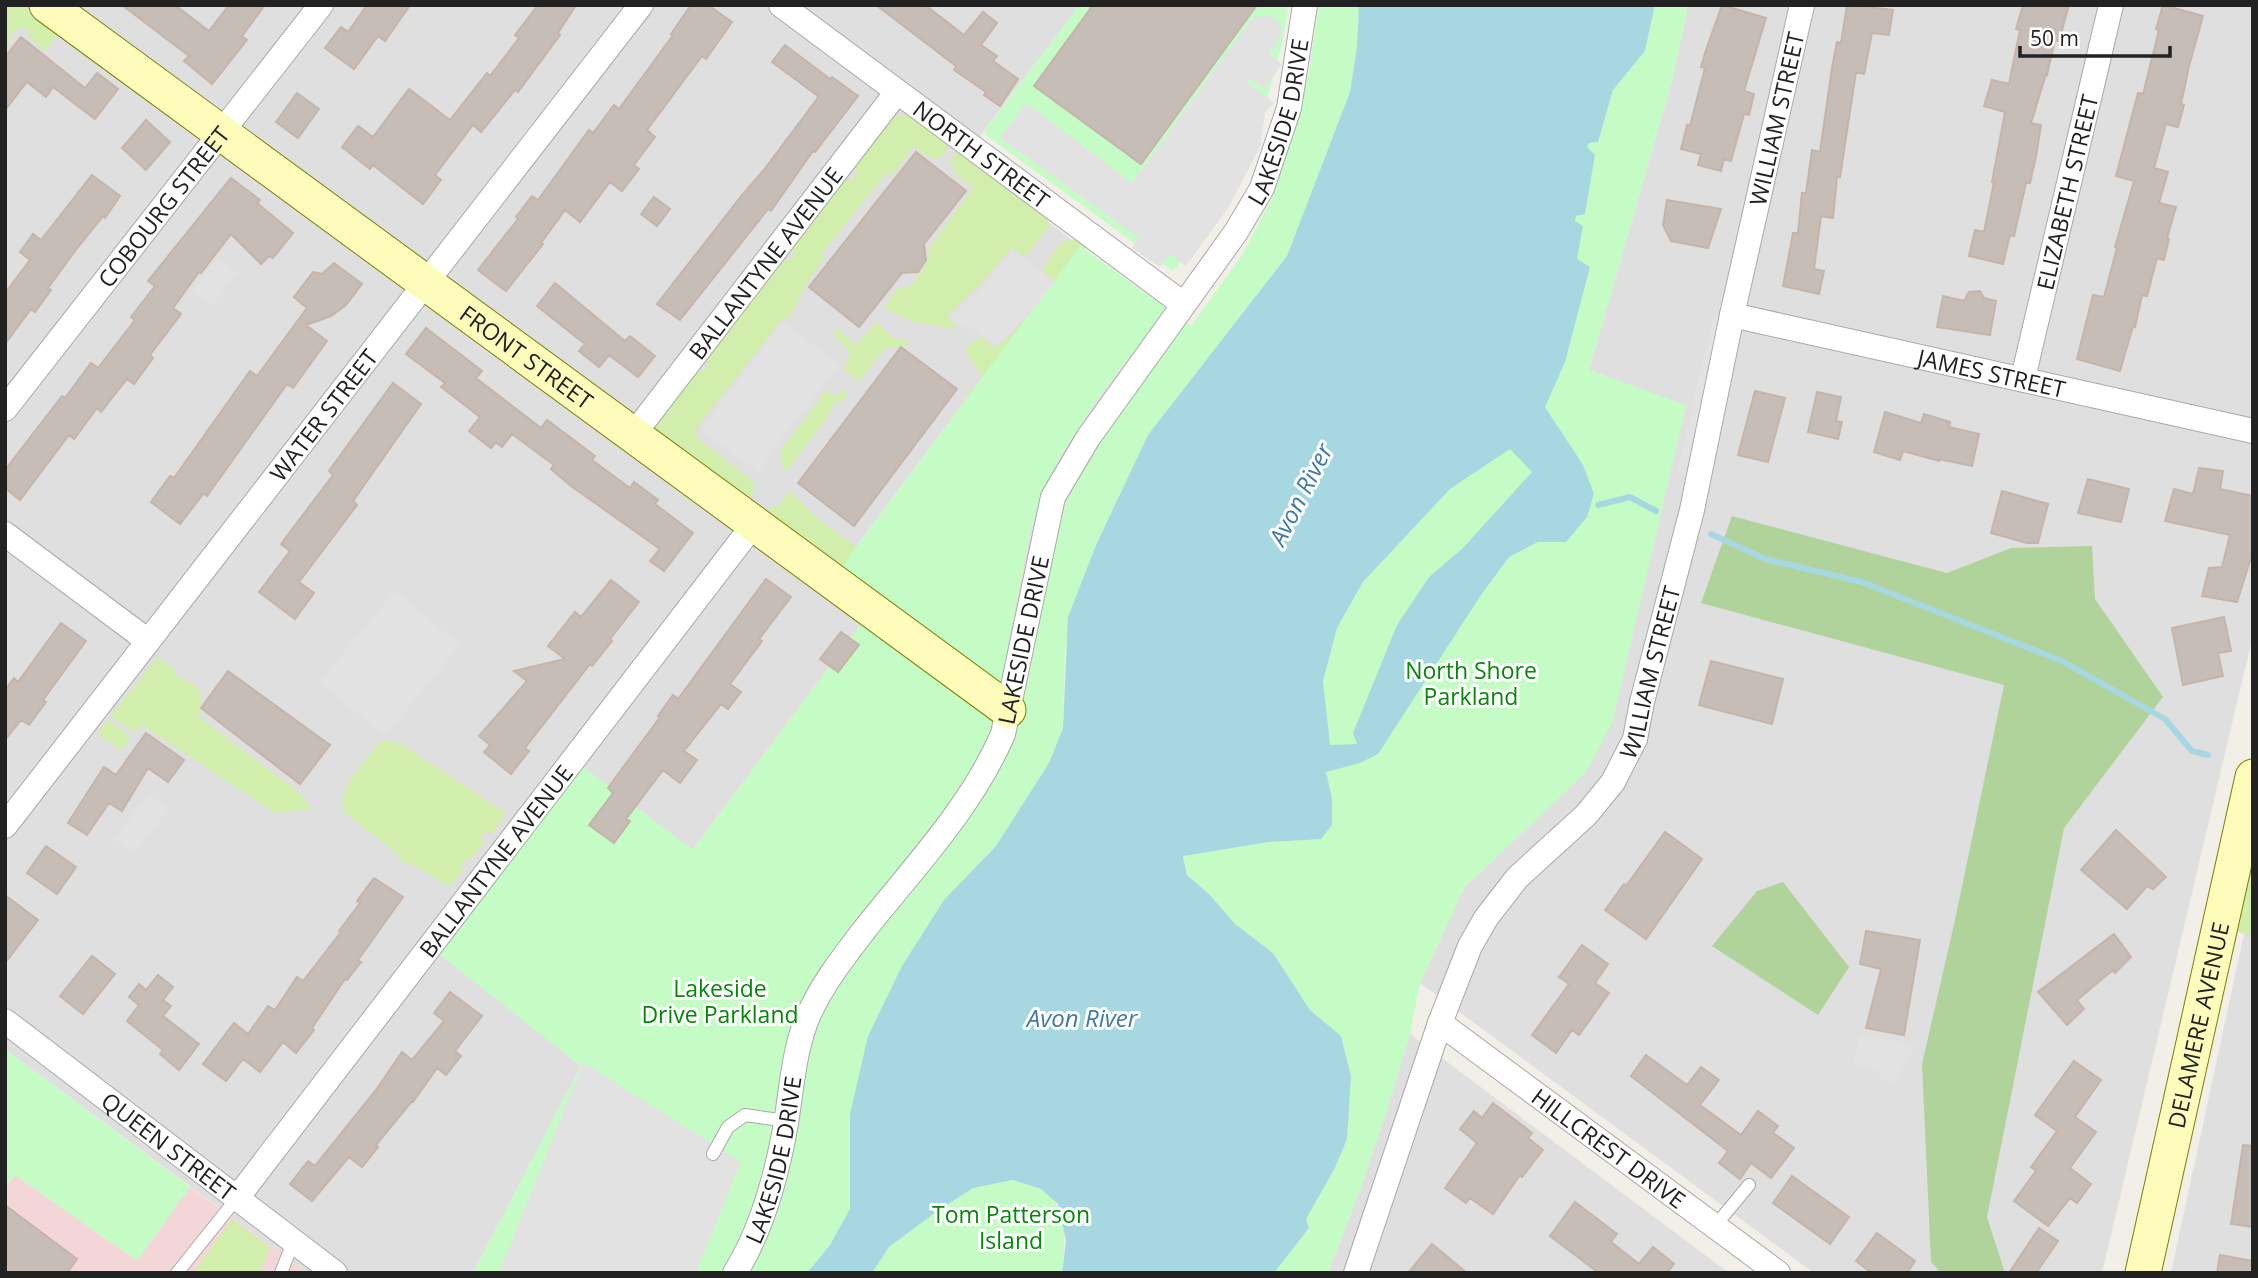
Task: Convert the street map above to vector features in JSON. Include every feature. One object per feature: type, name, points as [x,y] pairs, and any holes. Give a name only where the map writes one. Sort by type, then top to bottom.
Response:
[{"type":"street","name":"FRONT STREET","points":[[47,5],[1008,710]]},
{"type":"street","name":"COBOURG STREET","points":[[5,409],[321,5]]},
{"type":"street","name":"WATER STREET","points":[[5,826],[640,5]]},
{"type":"street","name":"NORTH STREET","points":[[781,5],[1183,304]]},
{"type":"street","name":"LAKESIDE DRIVE","points":[[734,1273],[750,1248],[766,1205],[786,1121],[791,1077],[809,1014],[839,962],[970,797],[998,746],[1053,497],[1088,438],[1236,232],[1262,188],[1289,108],[1305,5]]},
{"type":"street","name":"WILLIAM STREET","points":[[1356,1273],[1440,1023],[1470,946],[1486,918],[1517,878],[1586,815],[1613,782],[1635,739],[1642,702],[1692,510],[1732,315],[1802,5]]},
{"type":"street","name":"ELIZABETH STREET","points":[[2023,378],[2111,5]]},
{"type":"street","name":"BALLANTYNE AVENUE","points":[[633,435],[897,92]]},
{"type":"street","name":"JAMES STREET","points":[[1732,315],[2253,431]]},
{"type":"street","name":"BALLANTYNE AVENUE","points":[[237,1198],[754,524]]},
{"type":"street","points":[[5,534],[148,641]]},
{"type":"street","name":"DELAMERE AVENUE","points":[[2143,1273],[2253,777]]},
{"type":"street","name":"QUEEN STREET","points":[[5,1020],[335,1273]]},
{"type":"street","name":"HILLCREST DRIVE","points":[[1440,1023],[1778,1273]]},
{"type":"lane","points":[[713,1154],[729,1127],[745,1115],[786,1121]]},
{"type":"lane","points":[[1715,1226],[1749,1185]]},
{"type":"lane","points":[[177,1273],[237,1198]]},
{"type":"lane","points":[[281,1273],[293,1242]]},
{"type":"shaded area","points":[[5,5],[1080,5],[963,158],[1080,246],[838,571],[878,601],[692,851],[439,953],[581,1066],[473,1273],[307,1273],[5,1049]]},
{"type":"shaded area","points":[[1688,5],[2253,5],[2253,635],[2102,1273],[1814,1273],[1420,983],[1464,888],[1587,771],[1589,370],[1673,77]]},
{"type":"shaded area","points":[[1268,16],[1280,24],[1282,33],[1269,54],[1282,64],[1264,89],[1249,78],[1248,83],[1274,103],[1265,112],[1260,147],[1228,208],[1186,266],[1170,254],[1160,267],[1132,248],[1139,238],[1000,138],[1026,103],[1132,183],[1250,21],[1255,17]]},
{"type":"shaded area","points":[[1013,249],[1055,282],[1021,323],[995,346],[966,324],[960,329],[950,317],[983,286]]},
{"type":"shaded area","points":[[217,258],[237,273],[212,306],[192,291]]},
{"type":"shaded area","points":[[1716,305],[1722,307],[1701,411],[1684,475],[1677,472]]},
{"type":"shaded area","points":[[782,322],[840,365],[777,444],[759,473],[701,430]]},
{"type":"shaded area","points":[[1148,333],[1070,454],[1015,653],[1007,651],[1031,528],[1045,489],[1064,451],[1098,398]]},
{"type":"shaded area","points":[[395,591],[460,645],[385,736],[319,682]]},
{"type":"shaded area","points":[[149,794],[168,809],[134,854],[114,839]]},
{"type":"shaded area","points":[[2253,892],[2253,1273],[2171,1273],[2210,1092]]},
{"type":"shaded area","points":[[1410,1034],[1729,1273],[1328,1273],[1360,1190]]},
{"type":"shaded area","points":[[1860,1034],[1916,1046],[1892,1084],[1881,1079],[1879,1071],[1853,1066]]},
{"type":"shaded area","points":[[583,1062],[741,1162],[696,1273],[499,1273]]},
{"type":"shaded area","points":[[15,1175],[137,1260],[190,1187],[307,1273],[5,1273],[5,1187]]},
{"type":"green space","points":[[5,5],[22,5],[59,32],[45,51],[34,42],[25,28],[12,31],[12,39],[5,49]]},
{"type":"green space","points":[[1080,5],[1289,5],[1271,85],[1244,164],[1215,221],[1173,271],[983,133]]},
{"type":"green space","name":"Lakeside Drive Parkland","points":[[1319,5],[1359,5],[1357,47],[1350,92],[1287,256],[1148,435],[1096,545],[1083,579],[1065,649],[1063,728],[1049,763],[996,846],[944,900],[850,1114],[851,1209],[830,1245],[807,1273],[473,1273],[581,1066],[438,953],[582,766],[693,850],[878,601],[838,572],[1080,246],[1191,326],[1241,257],[1272,198],[1293,136],[1309,72]]},
{"type":"green space","name":"North Shore Parkland","points":[[1655,5],[1688,5],[1673,77],[1589,370],[1686,405],[1613,720],[1587,771],[1464,888],[1420,983],[1410,1034],[1387,1110],[1328,1273],[1274,1273],[1309,1228],[1305,1219],[1335,1168],[1347,1139],[1351,1076],[1341,1036],[1310,1010],[1273,953],[1235,924],[1209,894],[1187,875],[1183,855],[1269,842],[1332,798],[1325,772],[1329,745],[1323,681],[1337,628],[1363,582],[1450,489],[1512,447],[1576,259],[1583,227],[1575,221],[1595,155],[1586,148],[1588,142],[1598,141],[1613,90],[1645,51]]},
{"type":"green space","points":[[897,115],[912,116],[950,144],[942,157],[932,159],[914,146],[895,172],[885,175],[822,253],[824,259],[808,281],[790,317],[782,320],[696,432],[698,439],[752,480],[752,494],[742,505],[653,433],[655,426],[698,369],[703,372],[709,364],[705,361],[786,258],[790,261],[796,254],[790,249],[847,178],[853,180],[858,174],[853,169]]},
{"type":"green space","points":[[959,151],[1048,219],[1049,226],[1027,256],[1022,256],[1011,248],[982,283],[947,316],[956,327],[954,329],[914,322],[884,308],[898,288],[909,288],[926,265],[930,247],[973,188],[958,176],[950,164]]},
{"type":"green space","points":[[1077,239],[1086,246],[1058,288],[849,574],[767,520],[772,505],[778,506],[789,491],[821,521],[854,545],[863,545],[969,395],[968,391],[986,385],[965,349],[979,337],[984,338],[993,348],[1011,335],[1055,282],[1043,272],[1043,268],[1061,242]]},
{"type":"green space","points":[[876,322],[893,338],[911,342],[904,346],[884,349],[859,382],[844,369],[849,358],[848,350],[834,335],[837,329],[857,345]]},
{"type":"green space","points":[[827,390],[832,395],[843,390],[847,392],[845,400],[835,402],[826,419],[786,472],[781,463],[782,449]]},
{"type":"green space","points":[[1732,516],[1947,573],[2011,548],[2092,546],[2095,599],[2163,697],[2064,828],[1987,1217],[2005,1273],[1941,1273],[1931,1262],[1922,1064],[2004,685],[1701,603]]},
{"type":"green space","points":[[158,657],[172,667],[177,677],[199,690],[201,700],[198,716],[300,793],[312,809],[275,813],[145,727],[134,732],[110,716]]},
{"type":"green space","points":[[108,719],[129,736],[121,751],[97,733]]},
{"type":"green space","points":[[388,740],[401,744],[506,813],[491,834],[486,831],[480,838],[485,842],[470,860],[467,858],[461,867],[463,870],[449,887],[402,862],[399,855],[346,814],[343,797],[346,788],[375,748]]},
{"type":"green space","points":[[2253,831],[2253,935],[2240,933],[2231,927]]},
{"type":"green space","points":[[1783,882],[1849,967],[1818,1015],[1712,946],[1757,891]]},
{"type":"green space","points":[[5,1049],[190,1187],[137,1261],[15,1175],[5,1187]]},
{"type":"green space","name":"Tom Patterson Island","points":[[1013,1180],[1040,1189],[1057,1204],[1064,1238],[1062,1273],[872,1273],[889,1247],[939,1210],[973,1188]]},
{"type":"green space","points":[[232,1219],[270,1247],[260,1273],[193,1273]]},
{"type":"water","name":"Avon River","points":[[1359,5],[1655,5],[1645,51],[1613,90],[1598,142],[1589,143],[1587,147],[1595,155],[1585,214],[1576,216],[1575,221],[1583,226],[1577,259],[1590,267],[1565,362],[1545,407],[1583,465],[1594,494],[1587,517],[1566,542],[1538,542],[1509,557],[1481,595],[1378,754],[1360,763],[1326,772],[1332,798],[1332,825],[1321,839],[1269,842],[1183,856],[1187,875],[1209,894],[1235,924],[1273,953],[1310,1010],[1341,1036],[1351,1076],[1347,1139],[1335,1168],[1306,1219],[1309,1228],[1274,1273],[1062,1273],[1066,1241],[1058,1204],[1041,1189],[1013,1180],[973,1188],[939,1210],[889,1247],[872,1273],[807,1273],[830,1245],[850,1209],[850,1114],[868,1036],[902,966],[944,900],[996,846],[1049,763],[1063,728],[1068,617],[1096,545],[1148,435],[1287,256],[1350,92],[1357,47]],"holes":[[[1510,449],[1532,472],[1463,548],[1429,577],[1397,625],[1353,733],[1357,744],[1330,745],[1323,681],[1337,628],[1363,582],[1450,489]]]},
{"type":"building","points":[[122,5],[175,5],[209,31],[229,5],[265,5],[242,36],[247,40],[212,84],[184,61],[189,56]]},
{"type":"building","points":[[367,5],[410,5],[385,41],[378,36],[354,69],[325,48],[341,27],[348,32]]},
{"type":"building","points":[[538,5],[576,5],[558,33],[560,35],[518,92],[515,90],[481,132],[473,125],[435,175],[441,180],[423,204],[373,165],[370,169],[342,147],[358,126],[373,137],[409,89],[450,120],[487,73],[490,76],[519,38],[515,35]]},
{"type":"building","points":[[691,5],[708,5],[732,22],[706,59],[702,56],[647,130],[655,137],[634,165],[639,169],[622,191],[610,182],[580,222],[565,210],[541,243],[543,244],[506,291],[478,270],[518,219],[516,217],[532,196],[538,200],[589,130],[593,133],[614,105],[619,109],[673,35],[671,34]]},
{"type":"building","points":[[876,5],[925,5],[964,35],[983,12],[997,23],[981,45],[997,56],[993,61],[1018,79],[1000,106],[984,95],[986,92],[954,70],[956,66]]},
{"type":"building","points":[[1093,5],[1257,5],[1141,164],[1034,86]]},
{"type":"building","points":[[1722,5],[1766,18],[1744,91],[1754,94],[1749,115],[1744,114],[1731,161],[1724,159],[1721,171],[1698,165],[1701,154],[1681,149],[1705,68],[1701,67]]},
{"type":"building","points":[[1847,5],[1893,10],[1889,35],[1872,33],[1864,74],[1856,72],[1840,177],[1837,177],[1833,218],[1821,216],[1814,269],[1824,271],[1819,294],[1783,286],[1793,233],[1798,233],[1802,193],[1806,193],[1812,150],[1820,152],[1832,68],[1837,42],[1841,43]]},
{"type":"building","points":[[2023,5],[2069,5],[2059,41],[2055,40],[2031,123],[2041,125],[2036,156],[2030,183],[2026,183],[2014,236],[2010,235],[2003,264],[1969,256],[1975,230],[1984,232],[2005,112],[1984,106],[1992,80],[2009,84],[2020,30],[2016,29]]},
{"type":"building","points":[[2163,5],[2203,16],[2189,66],[2178,127],[2166,124],[2154,168],[2168,172],[2159,203],[2176,207],[2167,238],[2169,239],[2164,260],[2157,258],[2147,296],[2142,295],[2135,327],[2133,326],[2120,371],[2077,359],[2093,295],[2104,297],[2134,181],[2116,176],[2138,93],[2143,94]]},
{"type":"building","points":[[21,37],[85,88],[97,73],[118,89],[95,119],[53,87],[46,97],[27,82],[5,110],[5,57]]},
{"type":"building","points":[[785,45],[858,96],[815,152],[813,151],[771,211],[768,209],[680,320],[657,304],[817,99],[818,96],[772,62]]},
{"type":"building","points":[[297,93],[319,109],[298,138],[276,122]]},
{"type":"building","points":[[146,120],[170,142],[146,170],[122,148]]},
{"type":"building","points":[[916,152],[966,191],[924,244],[926,260],[918,272],[902,273],[859,327],[809,287]]},
{"type":"building","points":[[92,175],[120,196],[105,218],[103,216],[78,247],[48,288],[51,290],[35,312],[31,309],[5,344],[5,293],[30,260],[20,252],[33,234],[41,240]]},
{"type":"building","points":[[231,178],[260,200],[257,203],[293,233],[273,258],[269,256],[261,264],[231,234],[173,308],[181,314],[150,355],[153,358],[134,384],[127,379],[101,412],[97,408],[74,439],[69,435],[20,500],[5,488],[5,470],[91,363],[98,368],[135,320],[131,317],[155,286],[148,281]]},
{"type":"building","points":[[654,197],[670,209],[657,226],[641,214]]},
{"type":"building","points":[[1667,200],[1721,209],[1708,248],[1671,241],[1663,225]]},
{"type":"building","points":[[334,263],[362,284],[346,305],[331,316],[306,325],[327,341],[293,388],[287,384],[207,496],[204,493],[180,524],[151,502],[170,476],[174,478],[250,371],[257,376],[307,308],[294,297],[313,272],[322,274]]},
{"type":"building","points":[[555,283],[625,341],[630,336],[655,356],[638,377],[609,355],[599,367],[579,351],[585,344],[537,306]]},
{"type":"building","points":[[1980,291],[1984,298],[1996,301],[1990,335],[1937,327],[1943,296],[1964,301],[1969,292]]},
{"type":"building","points":[[426,328],[482,371],[476,378],[541,428],[547,420],[595,456],[592,460],[630,488],[634,482],[658,500],[655,504],[693,533],[664,571],[650,561],[660,549],[571,486],[551,469],[554,465],[512,434],[502,447],[496,442],[491,448],[469,431],[480,417],[441,387],[445,383],[406,354]]},
{"type":"building","points":[[901,347],[957,389],[854,526],[798,483]]},
{"type":"building","points":[[393,383],[421,404],[353,501],[357,505],[299,582],[314,593],[295,619],[259,592],[290,551],[281,544],[333,475],[329,471]]},
{"type":"building","points":[[1755,391],[1785,398],[1768,462],[1738,455]]},
{"type":"building","points":[[1817,392],[1841,397],[1836,421],[1842,422],[1838,439],[1808,432]]},
{"type":"building","points":[[1885,412],[1921,423],[1924,414],[1950,422],[1949,427],[1979,434],[1972,466],[1939,461],[1903,451],[1900,460],[1874,452]]},
{"type":"building","points":[[2199,468],[2223,471],[2220,489],[2253,496],[2253,551],[2237,602],[2202,596],[2209,568],[2222,567],[2230,535],[2165,521],[2174,489],[2193,494]]},
{"type":"building","points":[[2088,479],[2129,489],[2121,522],[2078,513]]},
{"type":"building","points":[[2002,491],[2048,504],[2038,543],[2027,543],[1991,533]]},
{"type":"building","points":[[766,579],[791,597],[730,684],[741,692],[728,709],[721,704],[684,751],[697,760],[680,783],[663,770],[626,819],[630,821],[614,843],[589,825],[613,793],[608,788],[673,695],[678,699]]},
{"type":"building","points":[[611,580],[639,602],[610,639],[612,641],[592,666],[590,664],[525,748],[529,751],[511,774],[484,752],[490,745],[479,736],[527,681],[514,671],[565,659],[548,646],[575,612],[581,617]]},
{"type":"building","points":[[2224,617],[2231,651],[2218,653],[2223,676],[2183,685],[2172,628]]},
{"type":"building","points":[[61,623],[86,641],[43,700],[46,702],[29,725],[21,720],[5,740],[5,690],[14,678],[18,682]]},
{"type":"building","points":[[841,632],[859,645],[838,672],[820,659]]},
{"type":"building","points":[[1711,661],[1783,679],[1772,724],[1699,705]]},
{"type":"building","points":[[228,671],[330,745],[300,784],[201,708]]},
{"type":"building","points":[[146,733],[184,760],[168,782],[148,768],[122,811],[109,803],[87,835],[68,823],[104,767],[116,775]]},
{"type":"building","points":[[2116,830],[2166,877],[2153,889],[2147,886],[2127,909],[2081,870]]},
{"type":"building","points":[[1665,832],[1702,859],[1646,939],[1605,910]]},
{"type":"building","points":[[46,846],[76,867],[57,894],[27,873]]},
{"type":"building","points":[[374,878],[403,897],[358,960],[361,962],[347,980],[345,979],[312,1028],[314,1030],[296,1053],[283,1042],[260,1072],[243,1059],[226,1081],[203,1064],[234,1023],[248,1034],[268,1006],[275,1010],[297,977],[303,981],[341,932],[339,931],[360,903],[357,901]]},
{"type":"building","points":[[5,895],[38,920],[5,963]]},
{"type":"building","points":[[1866,931],[1920,940],[1904,1035],[1866,1028],[1881,969],[1860,964]]},
{"type":"building","points":[[2114,934],[2131,957],[2115,973],[2113,970],[2077,1000],[2084,1009],[2067,1025],[2038,992]]},
{"type":"building","points":[[1582,945],[1608,964],[1595,983],[1609,993],[1579,1035],[1572,1030],[1556,1053],[1532,1035],[1569,984],[1559,977]]},
{"type":"building","points":[[92,956],[115,974],[83,1014],[60,996]]},
{"type":"building","points":[[158,975],[173,987],[163,1000],[171,1006],[163,1016],[199,1044],[179,1070],[160,1054],[163,1050],[127,1021],[139,1005],[129,997],[139,984],[146,990]]},
{"type":"building","points":[[450,992],[482,1016],[455,1051],[461,1056],[446,1075],[437,1068],[413,1102],[376,1145],[378,1147],[362,1167],[349,1157],[312,1201],[290,1184],[308,1161],[315,1166],[376,1090],[402,1052],[412,1060],[444,1021],[434,1013]]},
{"type":"building","points":[[1646,1055],[1687,1085],[1701,1067],[1719,1080],[1700,1105],[1741,1135],[1758,1111],[1778,1126],[1773,1133],[1794,1148],[1771,1178],[1751,1163],[1740,1179],[1719,1163],[1728,1151],[1631,1076]]},
{"type":"building","points":[[2074,1061],[2101,1080],[2075,1117],[2096,1132],[2070,1168],[2091,1184],[2077,1203],[2070,1198],[2048,1226],[2014,1201],[2036,1171],[2031,1167],[2057,1131],[2035,1115]]},
{"type":"building","points":[[1493,1103],[1532,1133],[1528,1138],[1543,1150],[1522,1177],[1520,1175],[1493,1214],[1470,1198],[1466,1203],[1445,1188],[1477,1143],[1460,1129],[1474,1111],[1482,1118]]},
{"type":"building","points":[[2243,1145],[2253,1146],[2253,1227],[2231,1224]]},
{"type":"building","points":[[1792,1176],[1849,1217],[1830,1244],[1773,1203]]},
{"type":"building","points":[[1575,1202],[1617,1234],[1611,1242],[1639,1264],[1653,1247],[1674,1264],[1667,1273],[1599,1273],[1550,1236]]},
{"type":"building","points":[[5,1205],[77,1259],[67,1273],[5,1273]]},
{"type":"building","points":[[2039,1228],[2058,1241],[2036,1273],[2009,1273]]},
{"type":"building","points":[[1877,1233],[1915,1261],[1907,1273],[1872,1273],[1856,1261]]},
{"type":"building","points":[[1432,1244],[1467,1273],[1408,1273]]},
{"type":"building","points":[[2220,1255],[2253,1261],[2253,1273],[2217,1273]]},
{"type":"waterway","points":[[1598,505],[1630,497],[1656,511]]},
{"type":"waterway","points":[[1711,534],[1765,559],[1862,582],[2062,661],[2165,719],[2192,751],[2208,755]]}]
